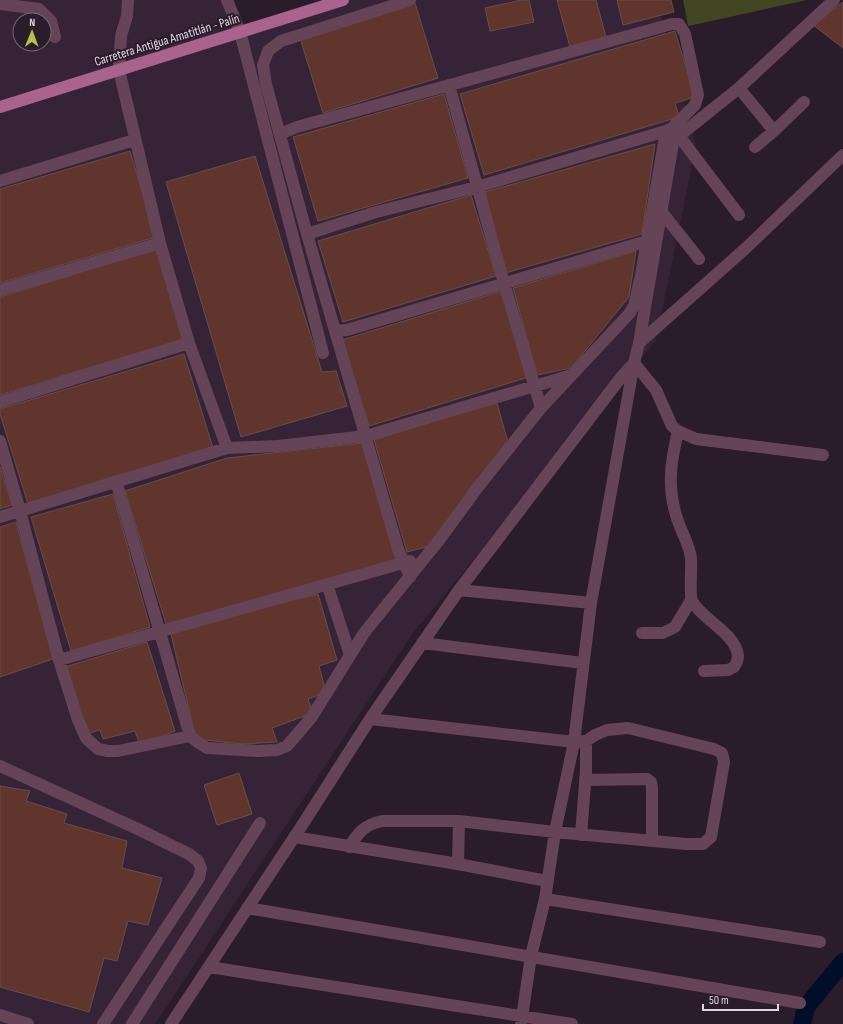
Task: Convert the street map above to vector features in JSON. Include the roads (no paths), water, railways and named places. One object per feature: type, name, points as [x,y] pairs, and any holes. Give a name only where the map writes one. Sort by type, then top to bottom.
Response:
[{"type":"main road","name":"Carretera Antigua Amatitlán - Palín","points":[[0,107],[240,32],[319,3],[343,0]]},
{"type":"street","points":[[128,0],[127,16],[121,36],[119,70],[123,82],[134,140],[160,243],[189,343],[227,448]]},
{"type":"street","points":[[227,0],[240,32],[323,353]]},
{"type":"street","points":[[410,0],[281,40],[268,51],[263,65],[266,84],[335,332],[403,562],[410,578]]},
{"type":"street","points":[[581,835],[585,780],[580,741],[583,663],[591,602],[634,363],[639,343],[673,143],[679,136],[738,88],[834,0]]},
{"type":"street","points":[[0,4],[39,8],[52,22],[55,37]]},
{"type":"street","points":[[280,134],[449,85],[672,24],[679,24],[685,34],[698,95],[695,105],[672,128],[477,187],[376,212],[307,234]]},
{"type":"street","points":[[449,85],[504,283],[541,408]]},
{"type":"street","points":[[738,88],[774,132]]},
{"type":"street","points":[[755,147],[774,132],[804,102]]},
{"type":"street","points":[[114,482],[118,488],[190,736],[207,748],[258,751],[277,750],[287,746],[311,718],[364,633],[410,578],[478,487],[541,408],[629,314],[634,306],[666,131]]},
{"type":"street","points":[[679,136],[739,215]]},
{"type":"street","points":[[0,181],[134,140]]},
{"type":"street","points":[[639,343],[746,248],[843,155]]},
{"type":"street","points":[[661,210],[699,259]]},
{"type":"street","points":[[335,332],[347,330],[647,240]]},
{"type":"street","points":[[0,290],[160,243]]},
{"type":"street","points":[[0,402],[189,343]]},
{"type":"street","points":[[634,363],[656,390],[672,426],[678,431],[696,439],[823,455]]},
{"type":"street","points":[[171,1024],[370,719],[459,590],[617,382],[634,363]]},
{"type":"street","points":[[0,516],[227,448],[278,446],[366,436],[574,374]]},
{"type":"street","points":[[642,633],[663,633],[675,627],[690,600],[691,559],[686,539],[676,516],[670,477],[678,431]]},
{"type":"street","points":[[0,441],[20,510],[59,660],[78,720],[86,738],[98,749],[118,751],[190,736]]},
{"type":"street","points":[[59,660],[403,562],[424,559]]},
{"type":"street","points":[[327,584],[350,656]]},
{"type":"street","points":[[459,590],[591,602]]},
{"type":"street","points":[[690,600],[698,610],[734,643],[738,657],[734,667],[728,670],[704,671]]},
{"type":"street","points":[[422,643],[583,663]]},
{"type":"street","points":[[349,847],[357,834],[363,828],[371,823],[382,821],[459,821],[581,835],[686,844],[703,844],[711,837],[724,762],[722,753],[714,749],[628,728],[607,730],[580,741],[370,719]]},
{"type":"street","points":[[522,1020],[531,956],[545,899],[555,832],[580,741]]},
{"type":"street","points":[[0,766],[189,854],[198,861],[201,868],[199,878],[103,1024]]},
{"type":"street","points":[[585,780],[647,779],[651,782],[652,841]]},
{"type":"street","points":[[458,864],[459,821]]},
{"type":"street","points":[[132,1024],[260,823]]},
{"type":"street","points":[[294,837],[458,864],[547,881]]},
{"type":"street","points":[[545,899],[820,942]]},
{"type":"street","points":[[247,908],[800,1003]]},
{"type":"street","points":[[209,967],[522,1020],[572,1024]]},
{"type":"street","points":[[0,1015],[28,1024]]},
{"type":"waterway","points":[[802,1024],[806,1007],[843,962]]}]
